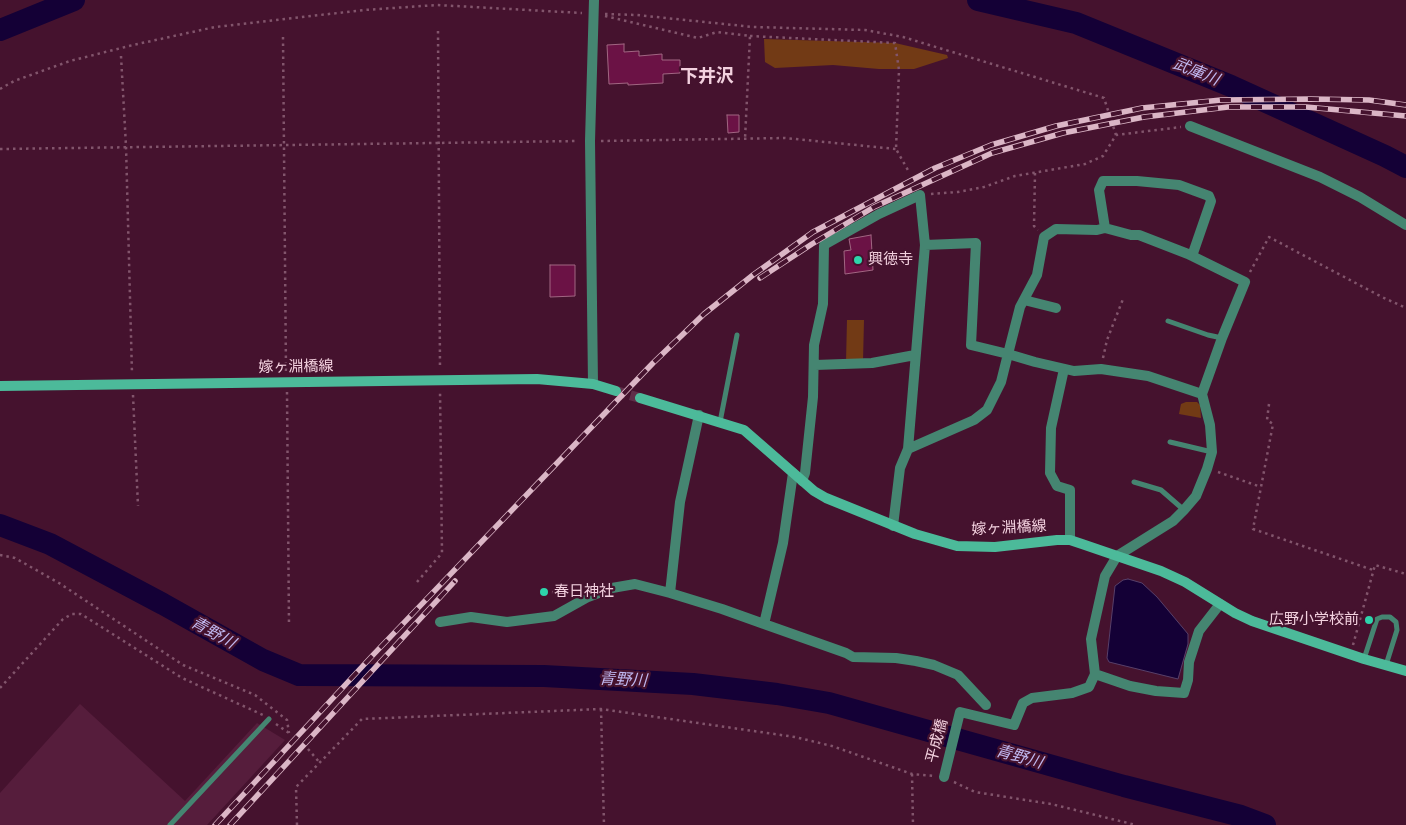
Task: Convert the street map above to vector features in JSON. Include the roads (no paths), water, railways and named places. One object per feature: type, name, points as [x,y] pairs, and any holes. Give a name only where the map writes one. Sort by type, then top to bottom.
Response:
[{"type":"street","points":[[593,384],[590,141],[594,6]]},
{"type":"street","points":[[1190,126],[1320,177],[1360,197],[1406,225]]},
{"type":"street","points":[[1105,228],[1098,190],[1103,181],[1137,181],[1179,185],[1209,196],[1211,201],[1192,256]]},
{"type":"street","points":[[802,481],[805,473],[814,345],[823,304],[824,245],[879,214],[920,195],[925,245],[908,449],[900,468],[893,526]]},
{"type":"street","points":[[908,449],[974,420],[987,410],[1001,382],[1020,307],[1037,276],[1044,237],[1056,229],[1097,230],[1105,228],[1131,235],[1139,234],[1192,256],[1245,282],[1202,394],[1210,425],[1212,452],[1207,469],[1196,496],[1184,510],[1173,521],[1117,556],[1105,576],[1091,639],[1095,674],[1130,686],[1156,691],[1184,693],[1188,680],[1189,662],[1199,631],[1220,604]]},
{"type":"street","points":[[925,245],[976,243],[971,345],[1074,371],[1101,369],[1148,376],[1202,394]]},
{"type":"street","points":[[1024,300],[1056,308]]},
{"type":"street","points":[[814,365],[872,363],[915,355]]},
{"type":"street","points":[[1064,369],[1052,428],[1050,473],[1057,486],[1070,490],[1070,540]]},
{"type":"street","name":"嫁ヶ淵橋線","points":[[0,386],[537,379],[593,384],[616,391]]},
{"type":"street","name":"嫁ヶ淵橋線","points":[[640,398],[744,430],[802,481],[826,498],[915,534],[957,546],[995,547],[1070,540],[1161,571],[1185,582],[1252,621],[1386,665]]},
{"type":"street","points":[[670,593],[680,502],[699,415]]},
{"type":"street","points":[[764,624],[783,543],[793,473]]},
{"type":"street","points":[[440,622],[470,617],[507,622],[554,616],[588,597],[612,588],[635,584],[722,609],[846,653],[852,657],[896,658],[934,665],[958,674],[986,705]]},
{"type":"street","points":[[1386,665],[1406,671]]},
{"type":"street","name":"平成橋","points":[[944,776],[960,712],[1014,725],[1023,703],[1032,698],[1072,693],[1089,687],[1095,674]]},
{"type":"lane","points":[[1168,321],[1208,336],[1222,338]]},
{"type":"lane","points":[[720,422],[737,336]]},
{"type":"lane","points":[[1170,442],[1212,452]]},
{"type":"lane","points":[[1134,482],[1161,490],[1184,510]]},
{"type":"lane","points":[[1364,658],[1378,620],[1382,617],[1390,617],[1396,622],[1397,630],[1386,665]]},
{"type":"lane","points":[[170,825],[268,719]]},
{"type":"waterway","name":"武庫川","points":[[0,30],[74,0]]},
{"type":"waterway","name":"武庫川","points":[[978,0],[1076,23],[1231,86],[1406,167]]},
{"type":"waterway","name":"青野川","points":[[0,525],[50,544],[263,660],[299,675],[544,676],[693,684],[777,694],[829,703],[1124,786],[1241,816],[1265,825]]},
{"type":"tunnel","points":[[616,391],[640,398]]},
{"type":"railway","points":[[215,825],[373,655],[653,363],[704,314],[753,275],[813,232],[935,168],[991,145],[1056,126],[1142,108],[1221,100],[1369,100],[1406,105]]},
{"type":"railway","points":[[760,278],[874,207],[992,153],[1063,133],[1144,117],[1228,107],[1306,107],[1406,116]]},
{"type":"railway","points":[[230,825],[455,581]]},
{"type":"place","name":"興徳寺","points":[[858,260]]},
{"type":"place","name":"春日神社","points":[[544,592]]},
{"type":"place","name":"広野小学校前","points":[[1369,620]]},
{"type":"district","name":"下井沢","points":[[707,77]]}]
